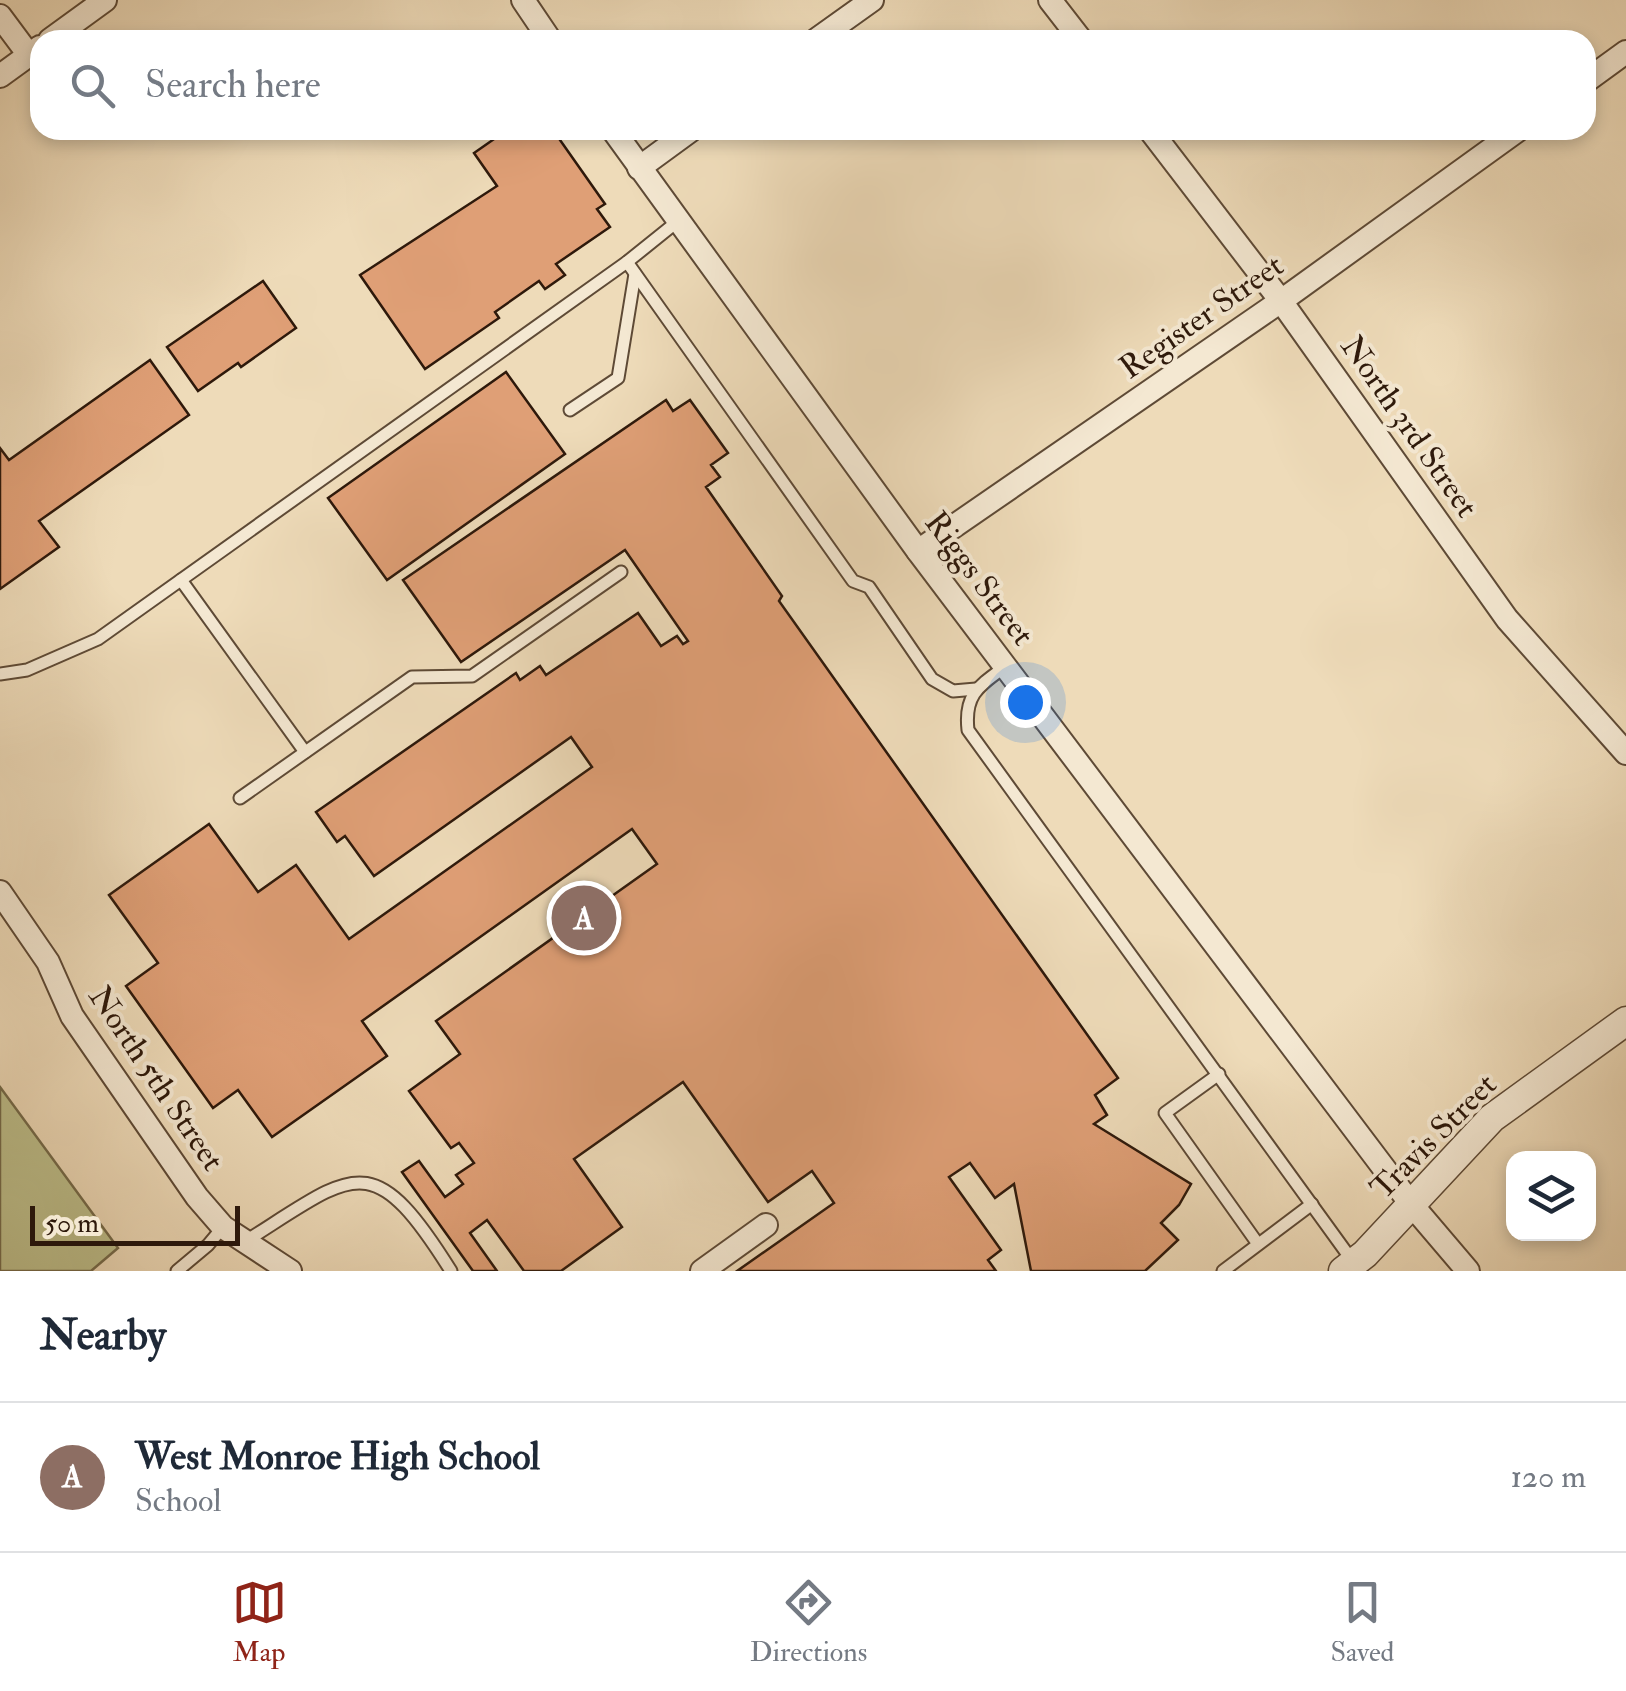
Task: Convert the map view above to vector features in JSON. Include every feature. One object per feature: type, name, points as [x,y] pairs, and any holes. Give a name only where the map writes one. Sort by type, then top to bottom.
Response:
[{"type":"street","points":[[64,30],[106,0]]},
{"type":"street","points":[[522,0],[543,30]]},
{"type":"street","points":[[830,30],[872,0]]},
{"type":"street","points":[[1050,0],[1073,30]]},
{"type":"street","points":[[0,16],[30,47]]},
{"type":"street","points":[[1596,74],[1626,52]]},
{"type":"street","points":[[0,76],[30,54]]},
{"type":"street","name":"Riggs Street","points":[[620,140],[918,551],[1411,1204],[1468,1271]]},
{"type":"street","points":[[639,168],[677,140]]},
{"type":"street","name":"North 3rd Street","points":[[1158,140],[1281,301],[1507,619],[1626,753]]},
{"type":"street","name":"Register Street","points":[[918,551],[1281,301],[1504,140]]},
{"type":"street","name":"North 5th Street","points":[[0,892],[48,962],[72,1016],[197,1198],[224,1227],[290,1271]]},
{"type":"street","name":"Travis Street","points":[[1348,1267],[1492,1118],[1626,1020]]},
{"type":"street","points":[[702,1271],[766,1224]]},
{"type":"lane","points":[[0,674],[27,670],[98,639],[627,262],[678,221]]},
{"type":"lane","points":[[627,262],[853,582],[869,588],[932,680],[953,691],[976,689]]},
{"type":"lane","points":[[570,410],[618,378],[636,274]]},
{"type":"lane","points":[[240,798],[412,677],[472,676],[621,572]]},
{"type":"lane","points":[[181,580],[306,752]]},
{"type":"lane","points":[[1006,666],[976,689],[966,710],[968,730],[1312,1204],[1348,1267]]},
{"type":"lane","points":[[1219,1074],[1166,1113],[1258,1244]]},
{"type":"lane","points":[[246,1242],[327,1190],[366,1181],[388,1191],[402,1204],[451,1271]]},
{"type":"lane","points":[[1223,1271],[1312,1204]]},
{"type":"lane","points":[[177,1271],[195,1266],[224,1227]]},
{"type":"green space","points":[[0,1087],[118,1248],[91,1271],[0,1271]]},
{"type":"building","points":[[493,140],[560,140],[605,204],[597,209],[610,227],[556,264],[565,275],[545,289],[539,281],[495,312],[499,318],[425,369],[360,275],[497,186],[474,153]]},
{"type":"building","points":[[263,281],[296,328],[241,367],[238,363],[198,391],[167,347]]},
{"type":"building","points":[[150,360],[189,415],[39,521],[59,547],[0,589],[0,448],[9,460]]},
{"type":"building","points":[[506,372],[565,454],[387,580],[328,498]]},
{"type":"building","points":[[666,400],[673,411],[690,400],[728,453],[711,465],[720,477],[706,487],[782,596],[779,601],[1118,1078],[1095,1095],[1107,1115],[1094,1124],[1191,1184],[1179,1205],[1161,1223],[1178,1240],[1145,1271],[1031,1271],[1014,1184],[995,1198],[970,1163],[949,1177],[1001,1250],[988,1260],[996,1271],[737,1271],[834,1203],[812,1171],[768,1202],[683,1082],[574,1159],[622,1227],[561,1271],[524,1271],[487,1220],[470,1233],[497,1271],[473,1271],[402,1172],[419,1161],[445,1197],[463,1184],[456,1175],[474,1163],[459,1143],[451,1148],[409,1091],[460,1054],[436,1021],[657,864],[632,829],[362,1021],[387,1056],[272,1137],[238,1090],[213,1108],[126,986],[158,963],[109,895],[209,824],[258,892],[296,865],[349,939],[592,767],[571,737],[374,876],[345,836],[337,842],[316,812],[516,673],[520,680],[540,666],[546,675],[638,613],[661,646],[677,636],[683,644],[688,641],[625,550],[461,662],[403,580]]},
{"type":"place","name":"West Monroe High School","points":[[584,918]]}]
